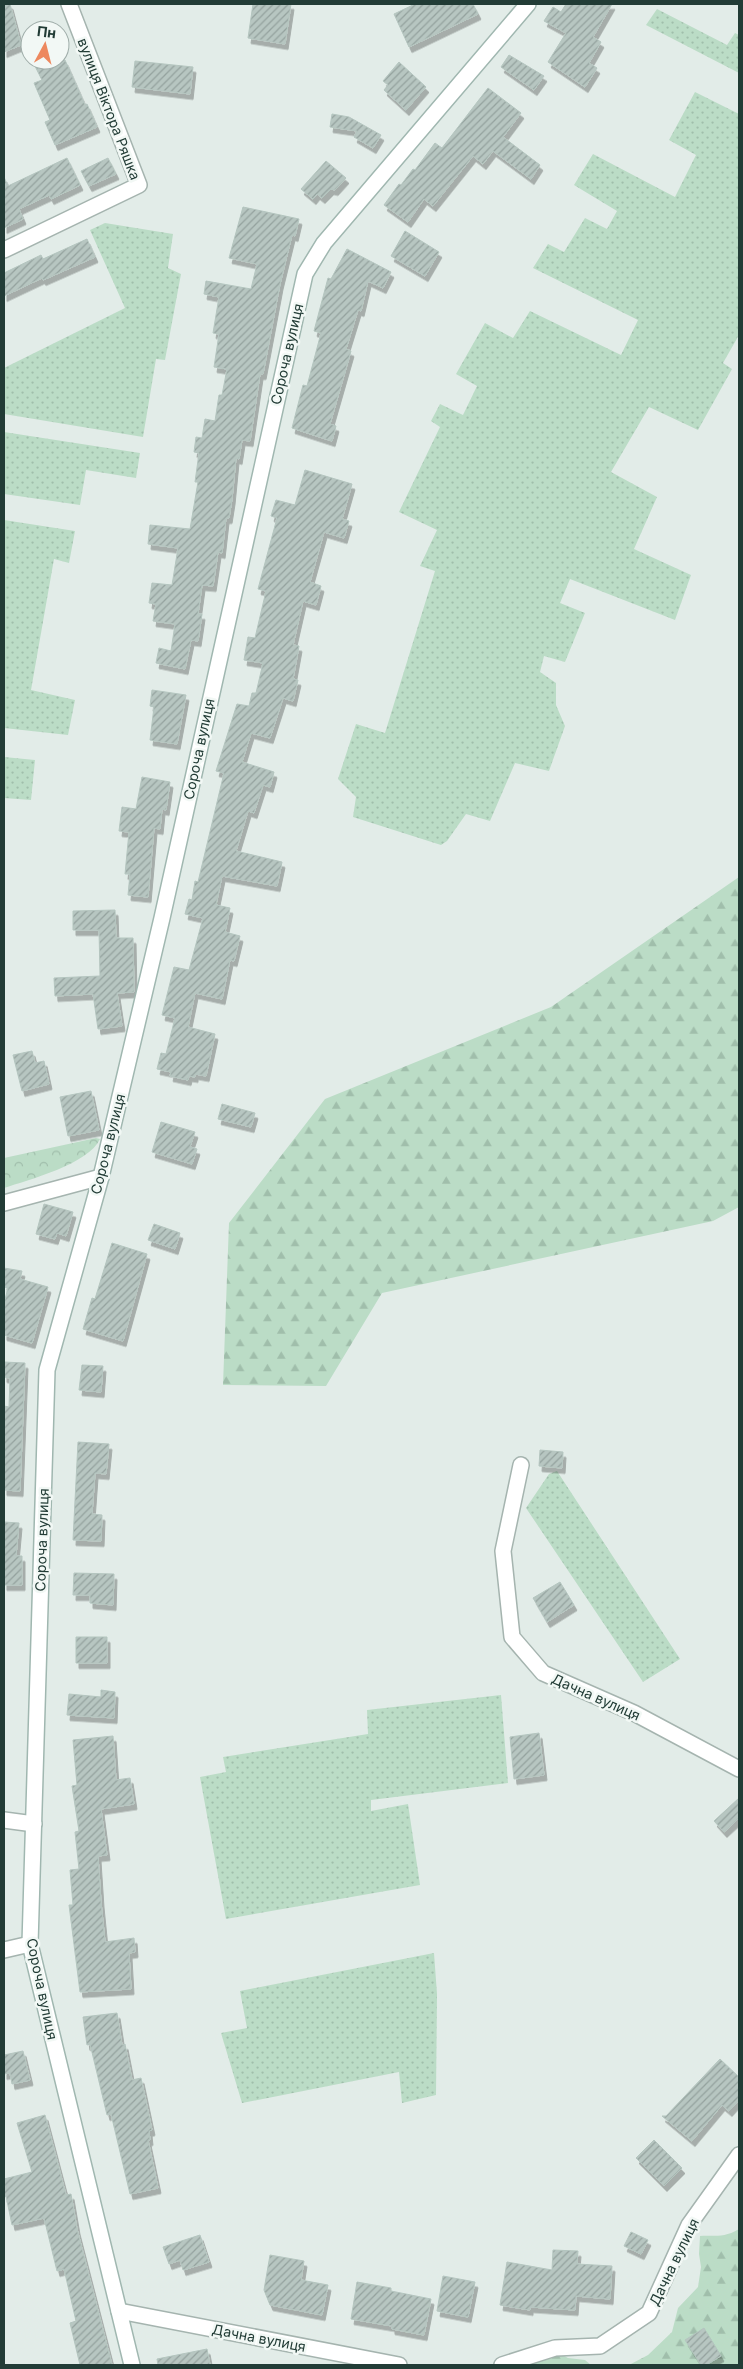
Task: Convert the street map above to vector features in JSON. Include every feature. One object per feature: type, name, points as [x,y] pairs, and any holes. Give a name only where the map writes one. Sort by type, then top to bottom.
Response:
[{"type":"main road","name":"вулиця Віктора Ряшка","points":[[4,250],[139,185],[69,4]]},
{"type":"main road","name":"Сороча вулиця","points":[[132,2365],[30,1944],[47,1370],[101,1177],[162,918],[305,274],[324,243],[528,4]]},
{"type":"main road","points":[[4,1203],[101,1177]]},
{"type":"main road","name":"Дачна вулиця","points":[[521,1465],[503,1550],[512,1638],[543,1672],[634,1713],[739,1769]]},
{"type":"main road","points":[[4,1820],[34,1824]]},
{"type":"main road","points":[[4,1950],[30,1944]]},
{"type":"main road","name":"Дачна вулиця","points":[[502,2365],[555,2348],[600,2346],[650,2312],[689,2225],[739,2155]]},
{"type":"main road","name":"Дачна вулиця","points":[[119,2311],[400,2365]]},
{"type":"green space","points":[[657,9],[727,45],[735,33],[739,35],[739,73],[646,25]]},
{"type":"green space","points":[[695,92],[739,114],[739,335],[723,363],[732,369],[698,430],[649,407],[611,472],[657,497],[634,549],[691,575],[675,620],[570,579],[560,603],[585,613],[565,662],[544,656],[540,672],[556,683],[556,705],[565,726],[549,771],[515,763],[490,821],[466,814],[447,841],[441,845],[353,817],[356,797],[338,779],[356,724],[385,733],[435,571],[420,566],[437,530],[399,512],[440,427],[431,421],[440,404],[463,415],[477,386],[456,374],[485,323],[513,338],[530,311],[621,355],[638,320],[533,268],[548,244],[564,252],[585,218],[607,229],[617,211],[574,185],[593,154],[675,197],[696,155],[669,140]]},
{"type":"green space","points":[[105,223],[173,234],[168,268],[181,274],[165,360],[156,359],[143,437],[4,414],[4,368],[125,308],[90,230]]},
{"type":"green space","points":[[4,432],[140,453],[136,478],[86,470],[80,505],[4,494]]},
{"type":"green space","points":[[4,520],[75,531],[69,563],[54,559],[31,690],[75,700],[68,735],[4,728]]},
{"type":"green space","points":[[4,757],[35,760],[31,800],[4,798]]},
{"type":"green space","points":[[739,877],[739,1207],[713,1221],[382,1293],[326,1386],[223,1385],[229,1223],[325,1099],[551,1007]]},
{"type":"green space","points":[[96,1138],[100,1139],[94,1148],[84,1156],[42,1176],[4,1188],[4,1158]]},
{"type":"green space","points":[[557,1471],[680,1659],[643,1682],[526,1508],[549,1474]]},
{"type":"green space","points":[[501,1695],[508,1783],[371,1800],[371,1811],[408,1804],[420,1885],[226,1919],[200,1777],[226,1772],[223,1757],[368,1734],[367,1710]]},
{"type":"green space","points":[[434,1953],[437,1994],[436,2095],[402,2103],[399,2072],[242,2103],[221,2033],[247,2028],[240,1991]]},
{"type":"green space","points":[[739,2229],[739,2365],[629,2365],[648,2355],[672,2332],[678,2308],[698,2287],[701,2267],[699,2254],[700,2236],[724,2235]]},
{"type":"green space","points":[[551,2349],[568,2358],[585,2360],[591,2365],[502,2365]]},
{"type":"building","points":[[4,4],[10,4],[20,45],[4,52]]},
{"type":"building","points":[[253,4],[291,4],[285,44],[248,38]]},
{"type":"building","points":[[415,4],[473,4],[478,14],[409,47],[394,14]]},
{"type":"building","points":[[566,4],[612,4],[593,37],[601,42],[589,63],[597,68],[585,87],[548,62],[566,33],[544,21],[553,7],[561,12]]},
{"type":"building","points":[[509,55],[544,76],[534,90],[501,67]]},
{"type":"building","points":[[135,61],[193,67],[190,94],[132,87]]},
{"type":"building","points":[[399,62],[426,87],[406,110],[384,90],[388,85],[383,81]]},
{"type":"building","points":[[37,70],[69,70],[97,127],[55,145],[45,122],[50,120],[34,83],[42,80]]},
{"type":"building","points":[[488,88],[521,113],[503,137],[540,165],[531,179],[493,151],[483,164],[473,156],[433,206],[424,199],[408,222],[384,205],[399,184],[401,185],[413,169],[415,170],[435,143],[442,148]]},
{"type":"building","points":[[332,114],[349,117],[381,135],[373,148],[354,137],[357,131],[330,127]]},
{"type":"building","points":[[67,158],[80,185],[51,199],[49,195],[19,209],[23,219],[4,228],[4,177],[8,186]]},
{"type":"building","points":[[108,158],[116,174],[89,186],[81,171]]},
{"type":"building","points":[[326,161],[346,178],[335,190],[331,189],[322,198],[317,194],[313,199],[301,189]]},
{"type":"building","points":[[243,207],[299,219],[295,236],[292,235],[280,284],[263,374],[260,374],[250,441],[242,440],[239,459],[236,458],[232,499],[229,518],[226,518],[222,553],[218,552],[213,586],[202,585],[198,614],[202,614],[198,641],[191,640],[185,669],[156,663],[159,648],[171,651],[175,624],[153,621],[156,604],[149,603],[152,583],[172,585],[178,548],[148,544],[150,525],[190,529],[198,482],[195,482],[199,453],[194,452],[196,437],[202,438],[205,419],[215,421],[219,395],[222,395],[227,369],[214,367],[219,334],[213,333],[219,297],[204,294],[206,281],[251,289],[257,264],[229,258]]},
{"type":"building","points":[[405,231],[439,252],[425,276],[391,256]]},
{"type":"building","points":[[87,239],[95,257],[43,280],[42,278],[4,296],[4,273],[41,255],[43,259]]},
{"type":"building","points":[[347,249],[391,272],[383,288],[368,281],[361,311],[358,310],[346,349],[351,351],[330,424],[336,426],[332,441],[292,428],[303,385],[307,386],[321,333],[314,331],[328,278],[331,279]]},
{"type":"building","points":[[305,470],[352,484],[342,519],[349,521],[344,538],[324,532],[310,582],[321,586],[316,605],[303,601],[293,645],[299,646],[293,679],[298,680],[293,701],[283,698],[270,738],[251,733],[242,762],[274,772],[270,787],[263,785],[254,813],[248,811],[236,851],[282,862],[277,886],[222,876],[216,905],[230,908],[225,932],[240,936],[234,961],[230,960],[222,999],[195,993],[188,1027],[215,1034],[206,1076],[195,1074],[195,1077],[189,1076],[188,1080],[170,1076],[171,1072],[157,1069],[161,1053],[166,1054],[175,1018],[162,1015],[174,967],[189,970],[203,918],[185,914],[189,899],[192,900],[195,881],[198,882],[224,773],[216,771],[237,704],[249,706],[252,693],[256,693],[263,663],[244,660],[248,637],[255,638],[266,591],[258,589],[277,518],[271,516],[276,500],[295,505]]},
{"type":"building","points":[[152,690],[186,695],[177,744],[150,740],[154,707],[150,706]]},
{"type":"building","points":[[142,777],[170,782],[166,810],[162,809],[160,829],[154,828],[148,897],[128,895],[130,874],[125,874],[129,832],[119,831],[122,807],[136,809]]},
{"type":"building","points":[[115,910],[116,938],[133,938],[134,992],[117,993],[122,1026],[98,1029],[93,994],[55,996],[54,978],[100,976],[99,930],[73,930],[73,911]]},
{"type":"building","points":[[32,1051],[35,1063],[44,1061],[49,1084],[22,1091],[13,1055]]},
{"type":"building","points":[[91,1091],[99,1130],[68,1136],[60,1097]]},
{"type":"building","points":[[222,1104],[255,1113],[251,1127],[218,1119]]},
{"type":"building","points":[[161,1122],[195,1132],[190,1147],[197,1149],[192,1164],[152,1152]]},
{"type":"building","points":[[44,1204],[73,1212],[66,1236],[57,1233],[55,1239],[36,1234]]},
{"type":"building","points":[[154,1224],[180,1233],[175,1249],[148,1240]]},
{"type":"building","points":[[112,1243],[147,1254],[123,1341],[83,1329],[92,1298],[95,1299]]},
{"type":"building","points":[[4,1268],[22,1271],[20,1279],[48,1287],[32,1343],[4,1335],[4,1303],[8,1288],[4,1287]]},
{"type":"building","points":[[4,1362],[25,1363],[20,1491],[4,1490],[4,1406],[9,1407],[10,1378],[4,1377]]},
{"type":"building","points":[[82,1365],[103,1366],[101,1392],[79,1390]]},
{"type":"building","points":[[78,1442],[109,1444],[106,1474],[95,1473],[92,1514],[102,1515],[101,1541],[73,1540]]},
{"type":"building","points":[[540,1450],[563,1452],[562,1468],[539,1466]]},
{"type":"building","points":[[4,1522],[19,1523],[16,1556],[22,1556],[22,1585],[4,1585]]},
{"type":"building","points":[[74,1573],[114,1574],[113,1605],[90,1603],[90,1595],[73,1595]]},
{"type":"building","points":[[560,1582],[574,1605],[547,1622],[533,1598]]},
{"type":"building","points":[[76,1637],[107,1637],[107,1663],[76,1663]]},
{"type":"building","points":[[101,1690],[115,1692],[114,1718],[67,1715],[69,1694],[101,1697]]},
{"type":"building","points":[[539,1733],[544,1775],[514,1779],[510,1737]]},
{"type":"building","points":[[113,1736],[116,1780],[130,1778],[134,1804],[101,1809],[107,1855],[98,1856],[101,1902],[105,1942],[134,1938],[135,1952],[129,1953],[131,1989],[80,1992],[69,1905],[73,1905],[70,1870],[79,1869],[75,1832],[79,1831],[72,1786],[77,1785],[73,1740]]},
{"type":"building","points":[[739,1798],[739,1818],[724,1832],[714,1821]]},
{"type":"building","points":[[117,2013],[122,2045],[125,2044],[132,2080],[141,2078],[152,2130],[149,2131],[150,2140],[148,2140],[158,2188],[130,2194],[111,2114],[107,2115],[90,2044],[87,2045],[83,2017]]},
{"type":"building","points":[[23,2051],[30,2080],[12,2084],[10,2073],[4,2074],[4,2055]]},
{"type":"building","points":[[720,2059],[739,2077],[739,2100],[729,2111],[722,2105],[692,2141],[662,2116],[666,2116]]},
{"type":"building","points":[[45,2115],[66,2195],[71,2194],[77,2229],[112,2365],[80,2365],[70,2323],[76,2321],[64,2269],[57,2271],[44,2218],[12,2225],[6,2196],[4,2197],[4,2179],[32,2172],[17,2123]]},
{"type":"building","points":[[654,2140],[682,2168],[664,2186],[636,2158]]},
{"type":"building","points":[[631,2232],[648,2240],[641,2254],[624,2246]]},
{"type":"building","points":[[200,2235],[209,2262],[183,2270],[180,2260],[169,2264],[163,2247]]},
{"type":"building","points":[[553,2250],[578,2251],[577,2264],[612,2266],[610,2299],[576,2296],[575,2310],[530,2307],[530,2310],[500,2305],[507,2262],[552,2270]]},
{"type":"building","points":[[270,2255],[304,2261],[301,2280],[328,2285],[322,2315],[270,2305],[264,2290]]},
{"type":"building","points":[[443,2276],[475,2282],[468,2317],[437,2311]]},
{"type":"building","points":[[357,2282],[391,2288],[391,2291],[431,2299],[424,2335],[392,2329],[392,2326],[351,2319]]},
{"type":"building","points":[[704,2328],[721,2356],[706,2365],[701,2365],[685,2340]]},
{"type":"building","points":[[207,2349],[210,2365],[158,2365],[157,2359]]}]
